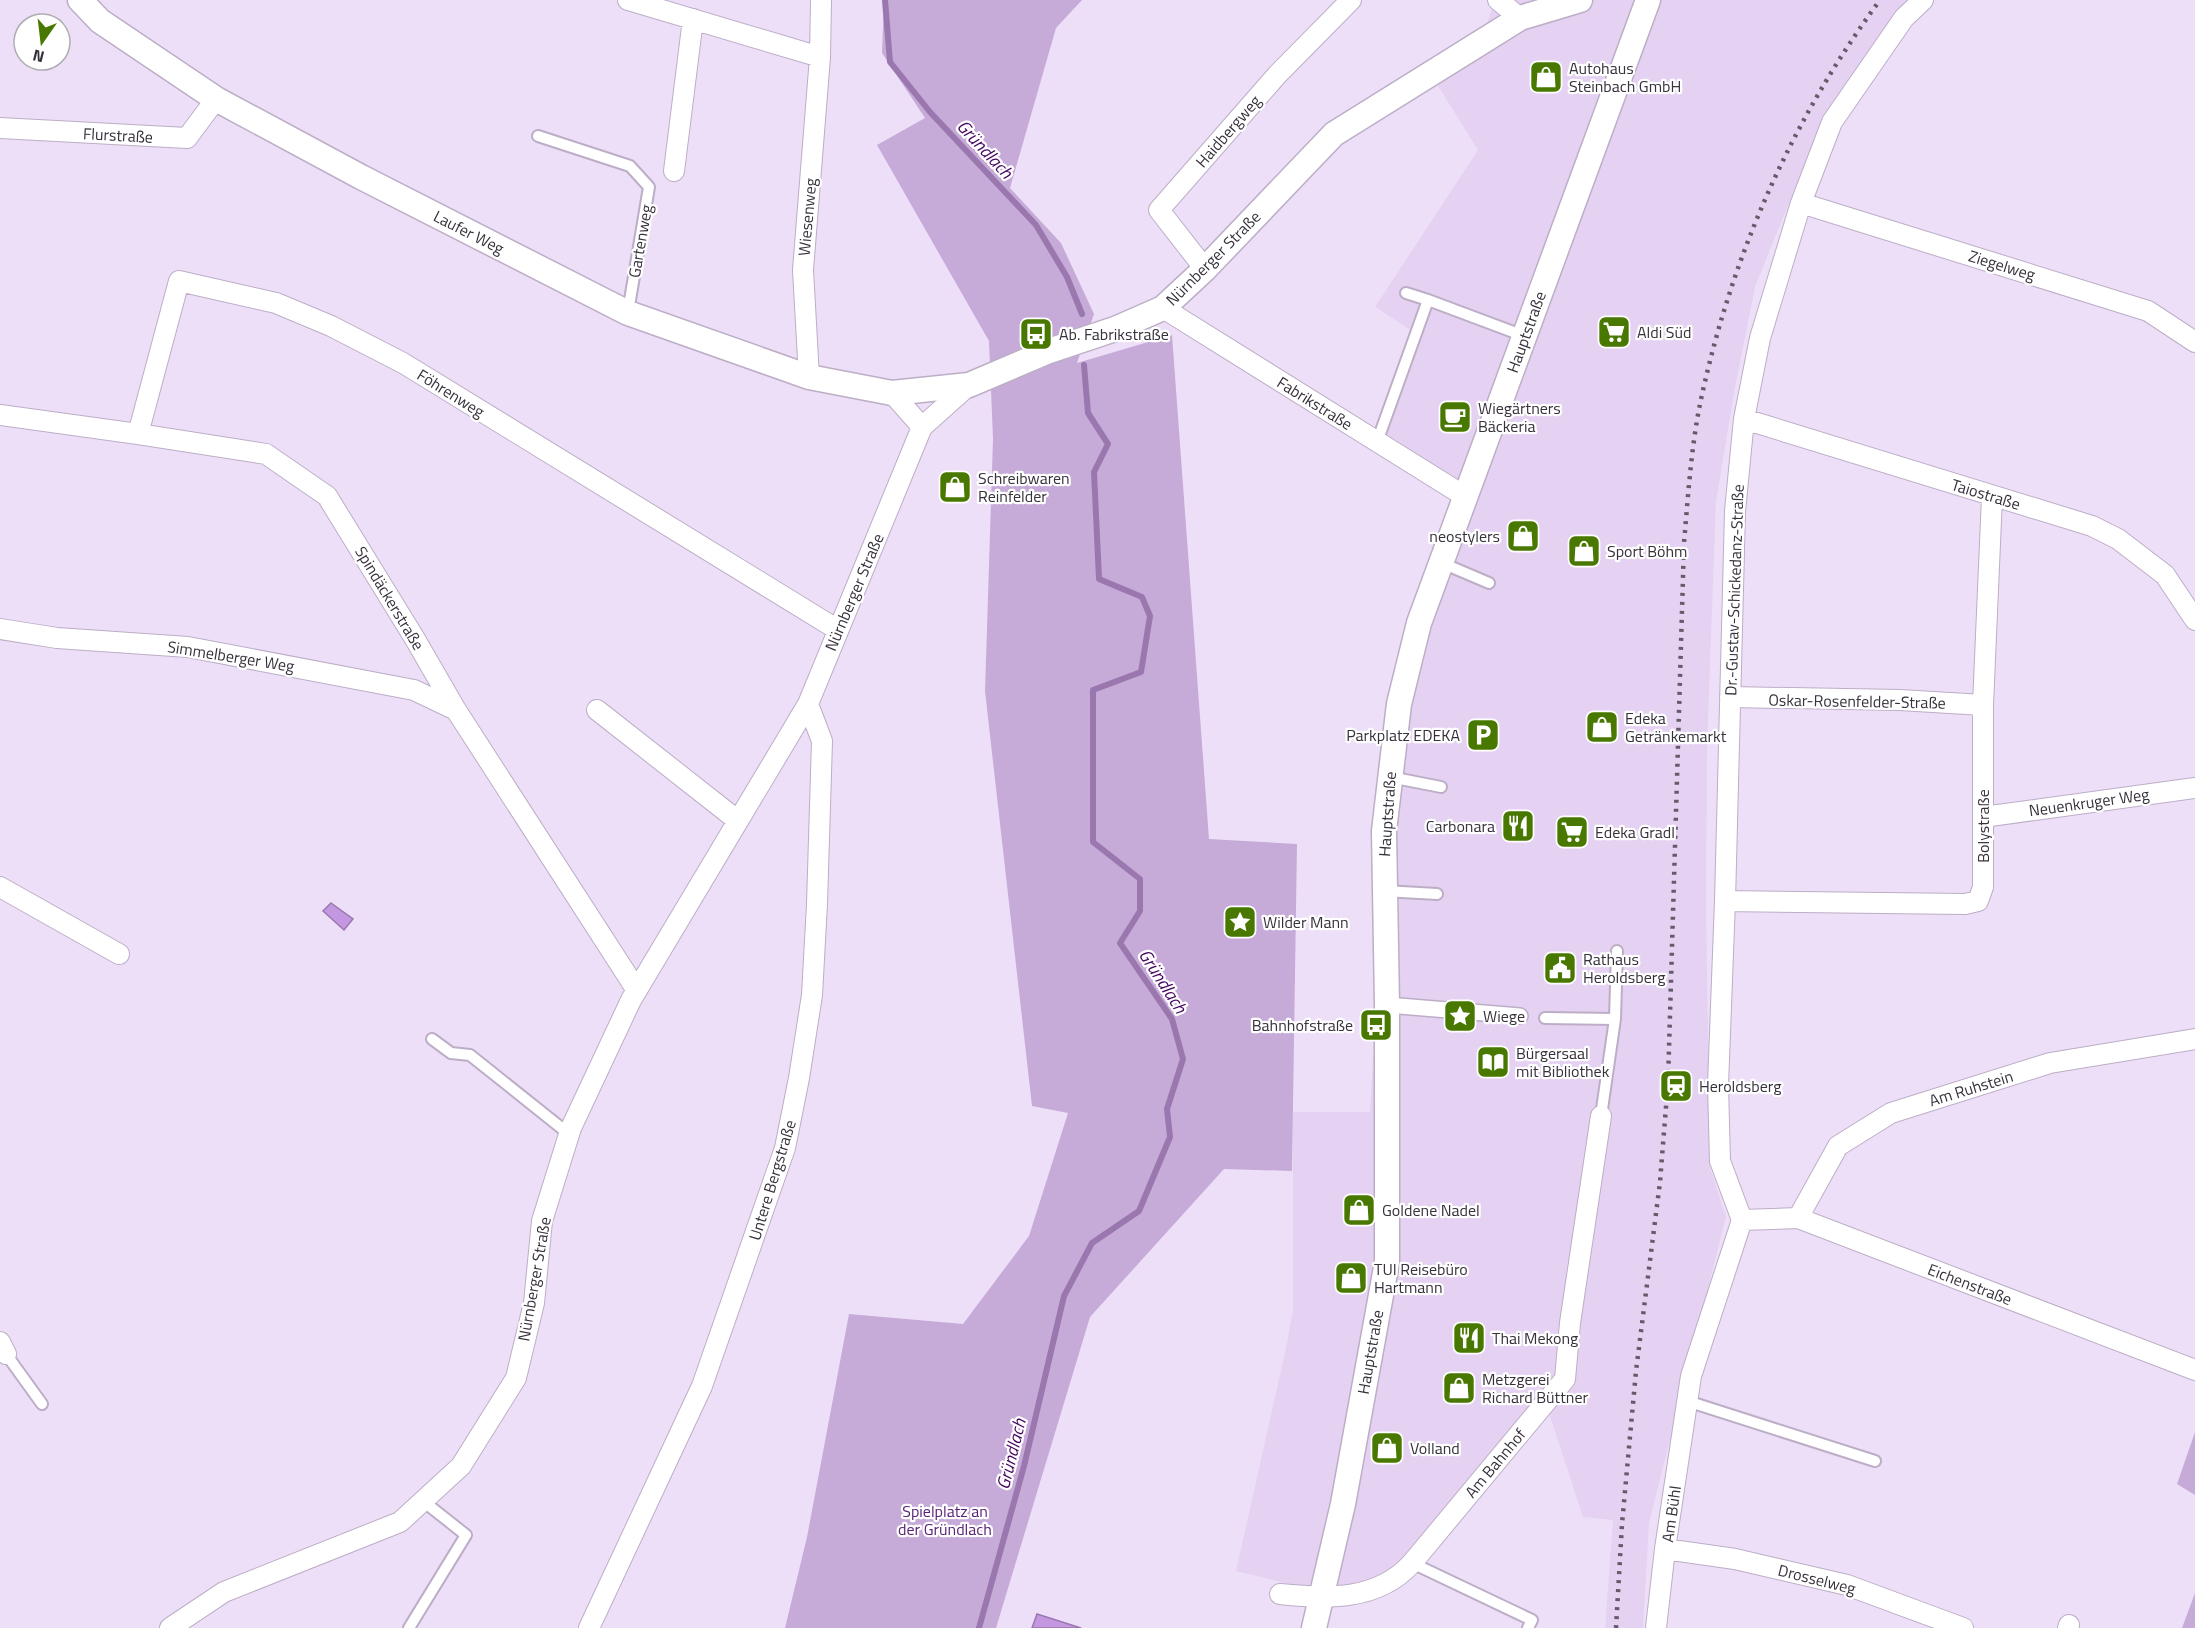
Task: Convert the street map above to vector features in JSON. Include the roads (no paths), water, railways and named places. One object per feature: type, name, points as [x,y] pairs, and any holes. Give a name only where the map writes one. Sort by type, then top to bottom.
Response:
[{"type":"street","name":"Laufer Weg","points":[[80,0],[100,21],[216,99],[361,177],[628,313],[809,377],[892,393],[969,385]]},
{"type":"street","points":[[628,0],[820,57]]},
{"type":"street","name":"Wiesenweg","points":[[809,377],[803,270],[820,57],[821,0]]},
{"type":"street","name":"Haidbergweg","points":[[1205,269],[1159,210],[1277,75],[1351,0]]},
{"type":"street","points":[[1498,0],[1520,18]]},
{"type":"street","name":"Nürnberger Straße","points":[[170,1628],[224,1592],[400,1522],[461,1466],[516,1378],[534,1303],[542,1221],[569,1134],[636,989],[808,704],[922,427],[969,385],[1049,351],[1115,329],[1163,308],[1205,269],[1334,134],[1520,18],[1580,0]]},
{"type":"street","name":"Hauptstraße","points":[[1314,1628],[1343,1504],[1387,1262],[1384,831],[1399,704],[1419,623],[1648,0]]},
{"type":"street","name":"Dr.-Gustav-Schickedanz-Straße","points":[[1742,1220],[1720,1161],[1718,1085],[1735,511],[1744,419],[1760,338],[1801,203],[1832,122],[1904,18],[1923,0]]},
{"type":"street","points":[[674,171],[693,19]]},
{"type":"street","name":"Flurstraße","points":[[0,128],[187,138],[216,99]]},
{"type":"street","name":"Ziegelweg","points":[[1801,203],[2148,311],[2195,342]]},
{"type":"street","name":"Föhrenweg","points":[[138,434],[179,281],[276,303],[331,326],[403,363],[838,630]]},
{"type":"street","name":"Fabrikstraße","points":[[1163,308],[1466,497]]},
{"type":"street","points":[[892,393],[922,427]]},
{"type":"street","name":"Spindäckerstraße","points":[[0,415],[266,454],[327,496],[456,710],[636,989]]},
{"type":"street","name":"Taiostraße","points":[[1744,419],[2092,526],[2118,539],[2166,575],[2195,620]]},
{"type":"street","name":"Bolystraße","points":[[1725,901],[1965,904],[1978,901],[1983,887],[1983,705],[1992,497]]},
{"type":"street","name":"Simmelberger Weg","points":[[0,629],[57,638],[188,647],[414,690],[456,710]]},
{"type":"street","name":"Oskar-Rosenfelder-Straße","points":[[1730,697],[1900,700],[1983,705]]},
{"type":"street","name":"Untere Bergstraße","points":[[589,1628],[702,1386],[785,1148],[812,995],[817,904],[822,741],[808,704]]},
{"type":"street","points":[[597,710],[737,820]]},
{"type":"street","name":"Neuenkruger Weg","points":[[1983,817],[2195,788]]},
{"type":"street","points":[[0,887],[119,954]]},
{"type":"street","points":[[1387,1005],[1520,1016]]},
{"type":"street","name":"Am Ruhstein","points":[[1798,1218],[1838,1146],[1891,1113],[2050,1063],[2195,1039]]},
{"type":"street","name":"Am Bahnhof","points":[[1280,1594],[1321,1599],[1379,1588],[1399,1576],[1565,1379],[1570,1323],[1601,1116]]},
{"type":"street","name":"Eichenstraße","points":[[1742,1220],[1798,1218],[2195,1370]]},
{"type":"street","name":"Am Bühl","points":[[1656,1628],[1665,1549],[1691,1376],[1742,1220]]},
{"type":"street","name":"Drosselweg","points":[[1665,1549],[1735,1559],[1847,1585],[1964,1628]]},
{"type":"lane","name":"Gartenweg","points":[[538,135],[630,166],[649,187],[628,313]]},
{"type":"lane","points":[[1406,293],[1525,336]]},
{"type":"lane","points":[[1377,442],[1428,300]]},
{"type":"lane","points":[[1442,563],[1489,584]]},
{"type":"lane","points":[[1390,777],[1441,786]]},
{"type":"lane","points":[[1383,891],[1437,894]]},
{"type":"lane","points":[[1601,1116],[1615,1019],[1617,951]]},
{"type":"lane","points":[[1545,1018],[1615,1019]]},
{"type":"lane","points":[[432,1040],[451,1053],[470,1055],[569,1134]]},
{"type":"lane","points":[[3,1348],[42,1404]]},
{"type":"lane","points":[[1687,1401],[1875,1461]]},
{"type":"lane","points":[[409,1628],[466,1534],[423,1501]]},
{"type":"lane","points":[[1412,1563],[1532,1620],[1528,1628]]},
{"type":"waterway","name":"Gründlach","points":[[885,0],[890,62],[930,112],[1036,225],[1067,277],[1082,314]]},
{"type":"waterway","name":"Gründlach","points":[[979,1628],[1024,1466],[1064,1296],[1092,1243],[1139,1211],[1170,1137],[1167,1109],[1183,1059],[1172,1019],[1120,943],[1140,911],[1140,879],[1093,842],[1093,690],[1141,672],[1150,616],[1142,597],[1099,579],[1094,472],[1108,444],[1088,413],[1084,365]]},
{"type":"railway","points":[[1616,1628],[1622,1524],[1636,1371],[1660,1182],[1668,1082],[1684,543],[1697,421],[1713,349],[1729,296],[1768,192],[1819,94],[1848,46],[1880,0]]},
{"type":"place","name":"Autohaus Steinbach GmbH","points":[[1546,77]]},
{"type":"place","name":"Aldi Süd","points":[[1614,332]]},
{"type":"place","name":"Ab. Fabrikstraße","points":[[1036,334]]},
{"type":"place","name":"Wiegärtners Bäckeria","points":[[1455,417]]},
{"type":"place","name":"Schreibwaren Reinfelder","points":[[955,487]]},
{"type":"place","name":"neostylers","points":[[1523,536]]},
{"type":"place","name":"Sport Böhm","points":[[1584,551]]},
{"type":"place","name":"Edeka Getränkemarkt","points":[[1602,727]]},
{"type":"place","name":"Parkplatz EDEKA","points":[[1483,735]]},
{"type":"place","name":"Carbonara","points":[[1518,826]]},
{"type":"place","name":"Edeka Gradl","points":[[1572,832]]},
{"type":"place","name":"Wilder Mann","points":[[1240,922]]},
{"type":"place","name":"Rathaus Heroldsberg","points":[[1560,968]]},
{"type":"place","name":"Wiege","points":[[1460,1016]]},
{"type":"place","name":"Bahnhofstraße","points":[[1376,1025]]},
{"type":"place","name":"Bürgersaal mit Bibliothek","points":[[1493,1062]]},
{"type":"place","name":"Heroldsberg","points":[[1676,1086]]},
{"type":"place","name":"Goldene Nadel","points":[[1359,1210]]},
{"type":"place","name":"TUI Reisebüro Hartmann","points":[[1351,1278]]},
{"type":"place","name":"Thai Mekong","points":[[1469,1338]]},
{"type":"place","name":"Metzgerei Richard Büttner","points":[[1459,1388]]},
{"type":"place","name":"Volland","points":[[1387,1448]]},
{"type":"park label","name":"Spielplatz an der Gründlach","points":[[945,1520]]}]
